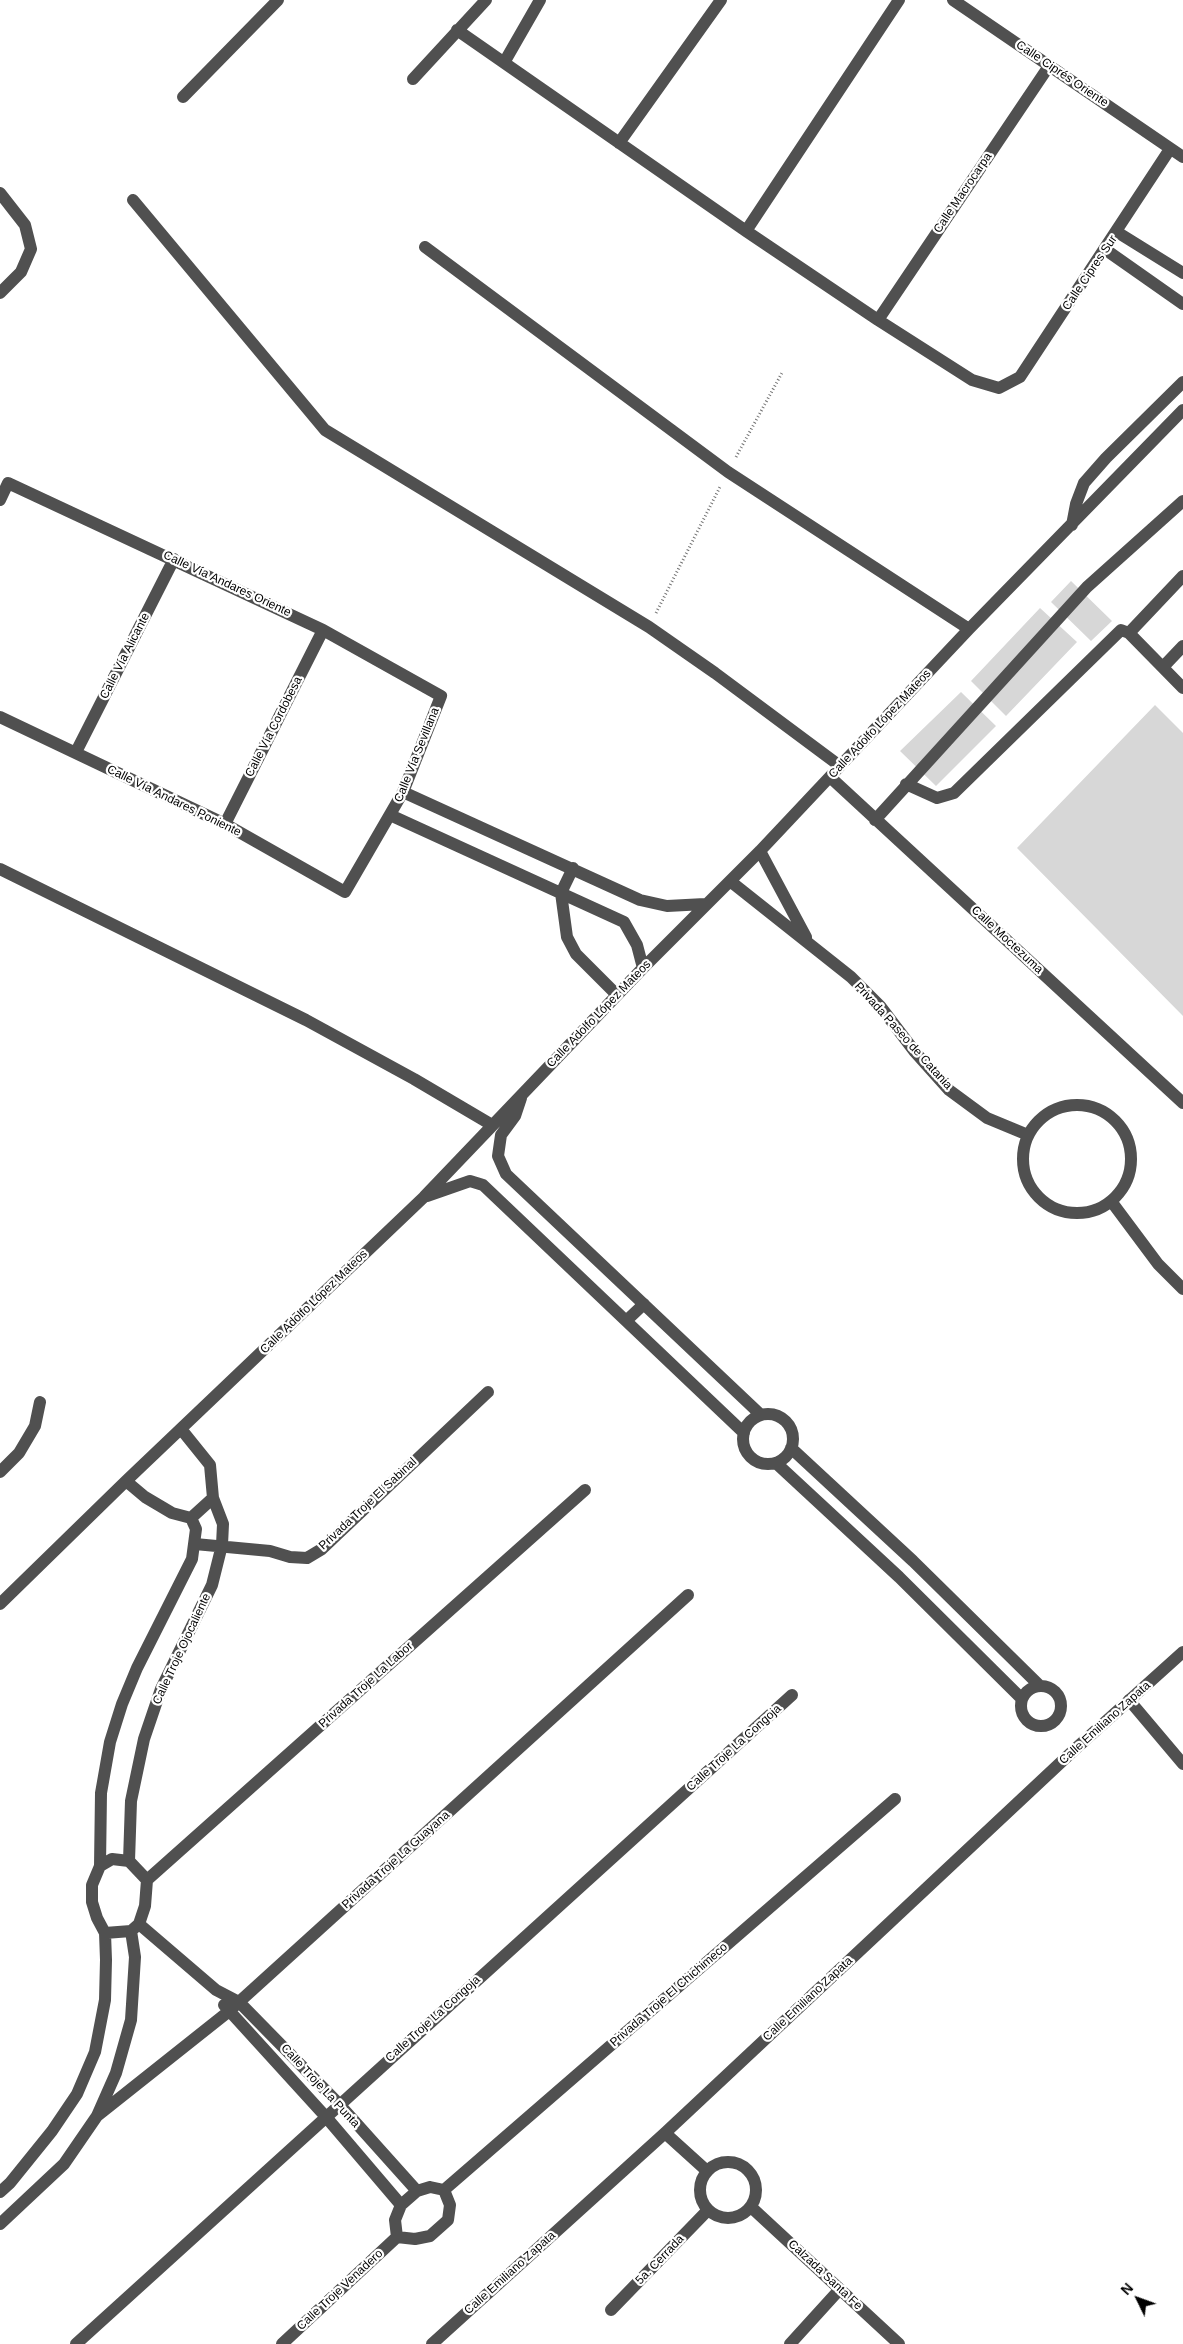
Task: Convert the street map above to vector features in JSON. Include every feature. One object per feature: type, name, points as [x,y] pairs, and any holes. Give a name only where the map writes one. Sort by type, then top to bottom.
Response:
[{"type":"street","points":[[183,97],[278,0]]},
{"type":"street","points":[[413,79],[486,0]]},
{"type":"street","points":[[505,61],[540,0]]},
{"type":"street","points":[[619,143],[721,0]]},
{"type":"street","points":[[746,231],[899,0]]},
{"type":"street","name":"Calle Ciprés Oriente","points":[[953,0],[1183,158]]},
{"type":"street","points":[[458,30],[746,231],[878,320]]},
{"type":"street","name":"Calle Macrocarpa","points":[[878,320],[1049,66]]},
{"type":"street","name":"Calle Cipres Sur","points":[[878,320],[972,380],[999,388],[1020,377],[1106,250],[1170,149]]},
{"type":"street","points":[[0,193],[25,225],[31,249],[21,272],[0,293]]},
{"type":"street","points":[[133,200],[325,430],[649,627],[715,673],[840,766]]},
{"type":"street","points":[[1117,232],[1183,273]]},
{"type":"street","points":[[425,247],[728,472],[969,629]]},
{"type":"street","points":[[1106,250],[1183,304]]},
{"type":"street","points":[[1071,526],[1076,504],[1084,484],[1106,458],[1183,382]]},
{"type":"street","name":"Calle Adolfo López Mateos","points":[[0,1604],[424,1197],[705,904],[730,882],[760,851],[969,629],[1183,410]]},
{"type":"street","name":"Calle Vía Andares Oriente","points":[[0,500],[8,483],[323,630],[441,696]]},
{"type":"street","points":[[876,820],[906,784],[1087,587],[1183,501]]},
{"type":"street","name":"Calle Vía Alicante","points":[[76,752],[174,559]]},
{"type":"street","points":[[1129,633],[1183,576]]},
{"type":"street","name":"Calle Vía Cordobesa","points":[[225,824],[323,630]]},
{"type":"street","points":[[906,784],[937,798],[954,793],[1121,630],[1129,633],[1183,688]]},
{"type":"street","points":[[1163,667],[1183,646]]},
{"type":"street","name":"Calle Vía Sevillana","points":[[344,892],[403,792],[441,696]]},
{"type":"street","name":"Calle Vía Andares Poniente","points":[[0,717],[225,824],[344,892]]},
{"type":"street","name":"Calle Moctezuma","points":[[830,777],[1183,1103]]},
{"type":"street","points":[[403,792],[640,900],[667,906],[705,904]]},
{"type":"street","points":[[390,816],[624,922],[637,945],[643,968]]},
{"type":"street","name":"Privada Paseo de Catania","points":[[760,851],[810,944]]},
{"type":"street","points":[[573,868],[561,893],[567,936],[576,954],[617,995]]},
{"type":"street","points":[[0,869],[306,1020],[414,1078],[492,1125]]},
{"type":"street","name":"Privada Paseo de Catania","points":[[730,882],[851,977],[880,1006],[915,1052],[949,1090],[987,1118],[1028,1135]]},
{"type":"street","points":[[522,1094],[515,1116],[501,1135],[498,1156],[506,1174],[762,1415]]},
{"type":"street","points":[[1068,1105],[1085,1105],[1102,1111],[1116,1121],[1126,1136],[1130,1152],[1130,1170],[1123,1188],[1111,1201],[1095,1210],[1077,1214],[1059,1211],[1042,1202],[1030,1189],[1023,1172],[1022,1153],[1028,1135],[1038,1121],[1052,1111],[1068,1105]]},
{"type":"street","points":[[424,1197],[470,1181],[483,1185],[744,1433]]},
{"type":"street","points":[[1111,1201],[1158,1264],[1183,1289]]},
{"type":"street","points":[[626,1321],[644,1304]]},
{"type":"street","name":"Privada Troje El Sabinal","points":[[195,1544],[222,1545],[307,1558],[322,1549],[488,1392]]},
{"type":"street","points":[[0,1472],[19,1453],[31,1433],[40,1402]]},
{"type":"street","points":[[762,1415],[777,1416],[784,1420],[792,1433],[791,1448],[785,1457],[776,1463],[768,1464],[754,1460],[745,1448],[744,1433],[754,1419],[762,1415]]},
{"type":"street","name":"Calle Troje Ojocaliente","points":[[129,1861],[131,1801],[144,1738],[161,1689],[212,1586],[222,1545],[223,1524],[213,1498],[210,1465],[181,1429]]},
{"type":"street","points":[[791,1448],[913,1561],[1039,1685],[1052,1688],[1061,1700],[1060,1713],[1056,1720],[1044,1726],[1030,1724],[1022,1713],[1022,1699],[1028,1690],[1039,1685]]},
{"type":"street","points":[[776,1463],[899,1577],[1022,1699]]},
{"type":"street","points":[[126,1481],[145,1497],[172,1514],[190,1518]]},
{"type":"street","name":"Privada Troje La Labor","points":[[147,1880],[586,1490]]},
{"type":"street","points":[[190,1518],[213,1498]]},
{"type":"street","points":[[0,2192],[52,2130],[77,2094],[95,2052],[105,2000],[105,1933],[97,1918],[92,1902],[92,1885],[100,1866],[101,1794],[110,1742],[129,1686],[185,1576],[195,1544],[196,1530],[190,1518]]},
{"type":"street","points":[[899,1577],[913,1561]]},
{"type":"street","name":"Privada Troje La Guayana","points":[[97,2116],[228,2012],[688,1595]]},
{"type":"street","name":"Calle Emiliano Zapata","points":[[432,2344],[665,2133],[1129,1700],[1183,1652]]},
{"type":"street","name":"Calle Troje La Congoja","points":[[76,2344],[338,2104],[792,1695]]},
{"type":"street","points":[[1129,1700],[1183,1764]]},
{"type":"street","name":"Privada Troje El Chichimeco","points":[[444,2190],[894,1799]]},
{"type":"street","points":[[0,2224],[64,2164],[97,2116],[116,2073],[131,2020],[135,1928],[145,1906],[147,1880],[129,1861],[112,1859],[100,1866]]},
{"type":"street","points":[[105,1933],[135,1928]]},
{"type":"street","name":"Calle Troje La Punta","points":[[135,1928],[216,1990],[239,2002],[338,2104],[417,2191]]},
{"type":"street","name":"Calle Troje La Punta","points":[[216,1990],[228,2012],[326,2117],[401,2205]]},
{"type":"street","points":[[665,2133],[707,2171]]},
{"type":"street","points":[[723,2161],[742,2165],[755,2179],[755,2198],[751,2207],[745,2213],[730,2218],[722,2218],[708,2210],[700,2196],[702,2178],[707,2171],[723,2161]]},
{"type":"street","points":[[430,2187],[444,2190],[450,2205],[448,2220],[430,2236],[415,2239],[397,2237],[395,2220],[401,2205],[417,2191],[430,2187]]},
{"type":"street","name":"Calzada Santa Fe","points":[[751,2207],[900,2344]]},
{"type":"street","name":"5a. Cerrada","points":[[611,2310],[708,2210]]},
{"type":"street","name":"Calle Troje Venadero","points":[[282,2344],[397,2237]]},
{"type":"street","points":[[790,2344],[840,2289]]},
{"type":"path","points":[[649,627],[728,472],[783,371]]},
{"type":"shaded area","points":[[1071,581],[1112,621],[1091,641],[1051,602]]},
{"type":"shaded area","points":[[1040,608],[1077,642],[1006,716],[971,681]]},
{"type":"shaded area","points":[[961,692],[996,726],[936,786],[900,751]]},
{"type":"shaded area","points":[[1155,705],[1183,733],[1183,1016],[1017,848]]}]
